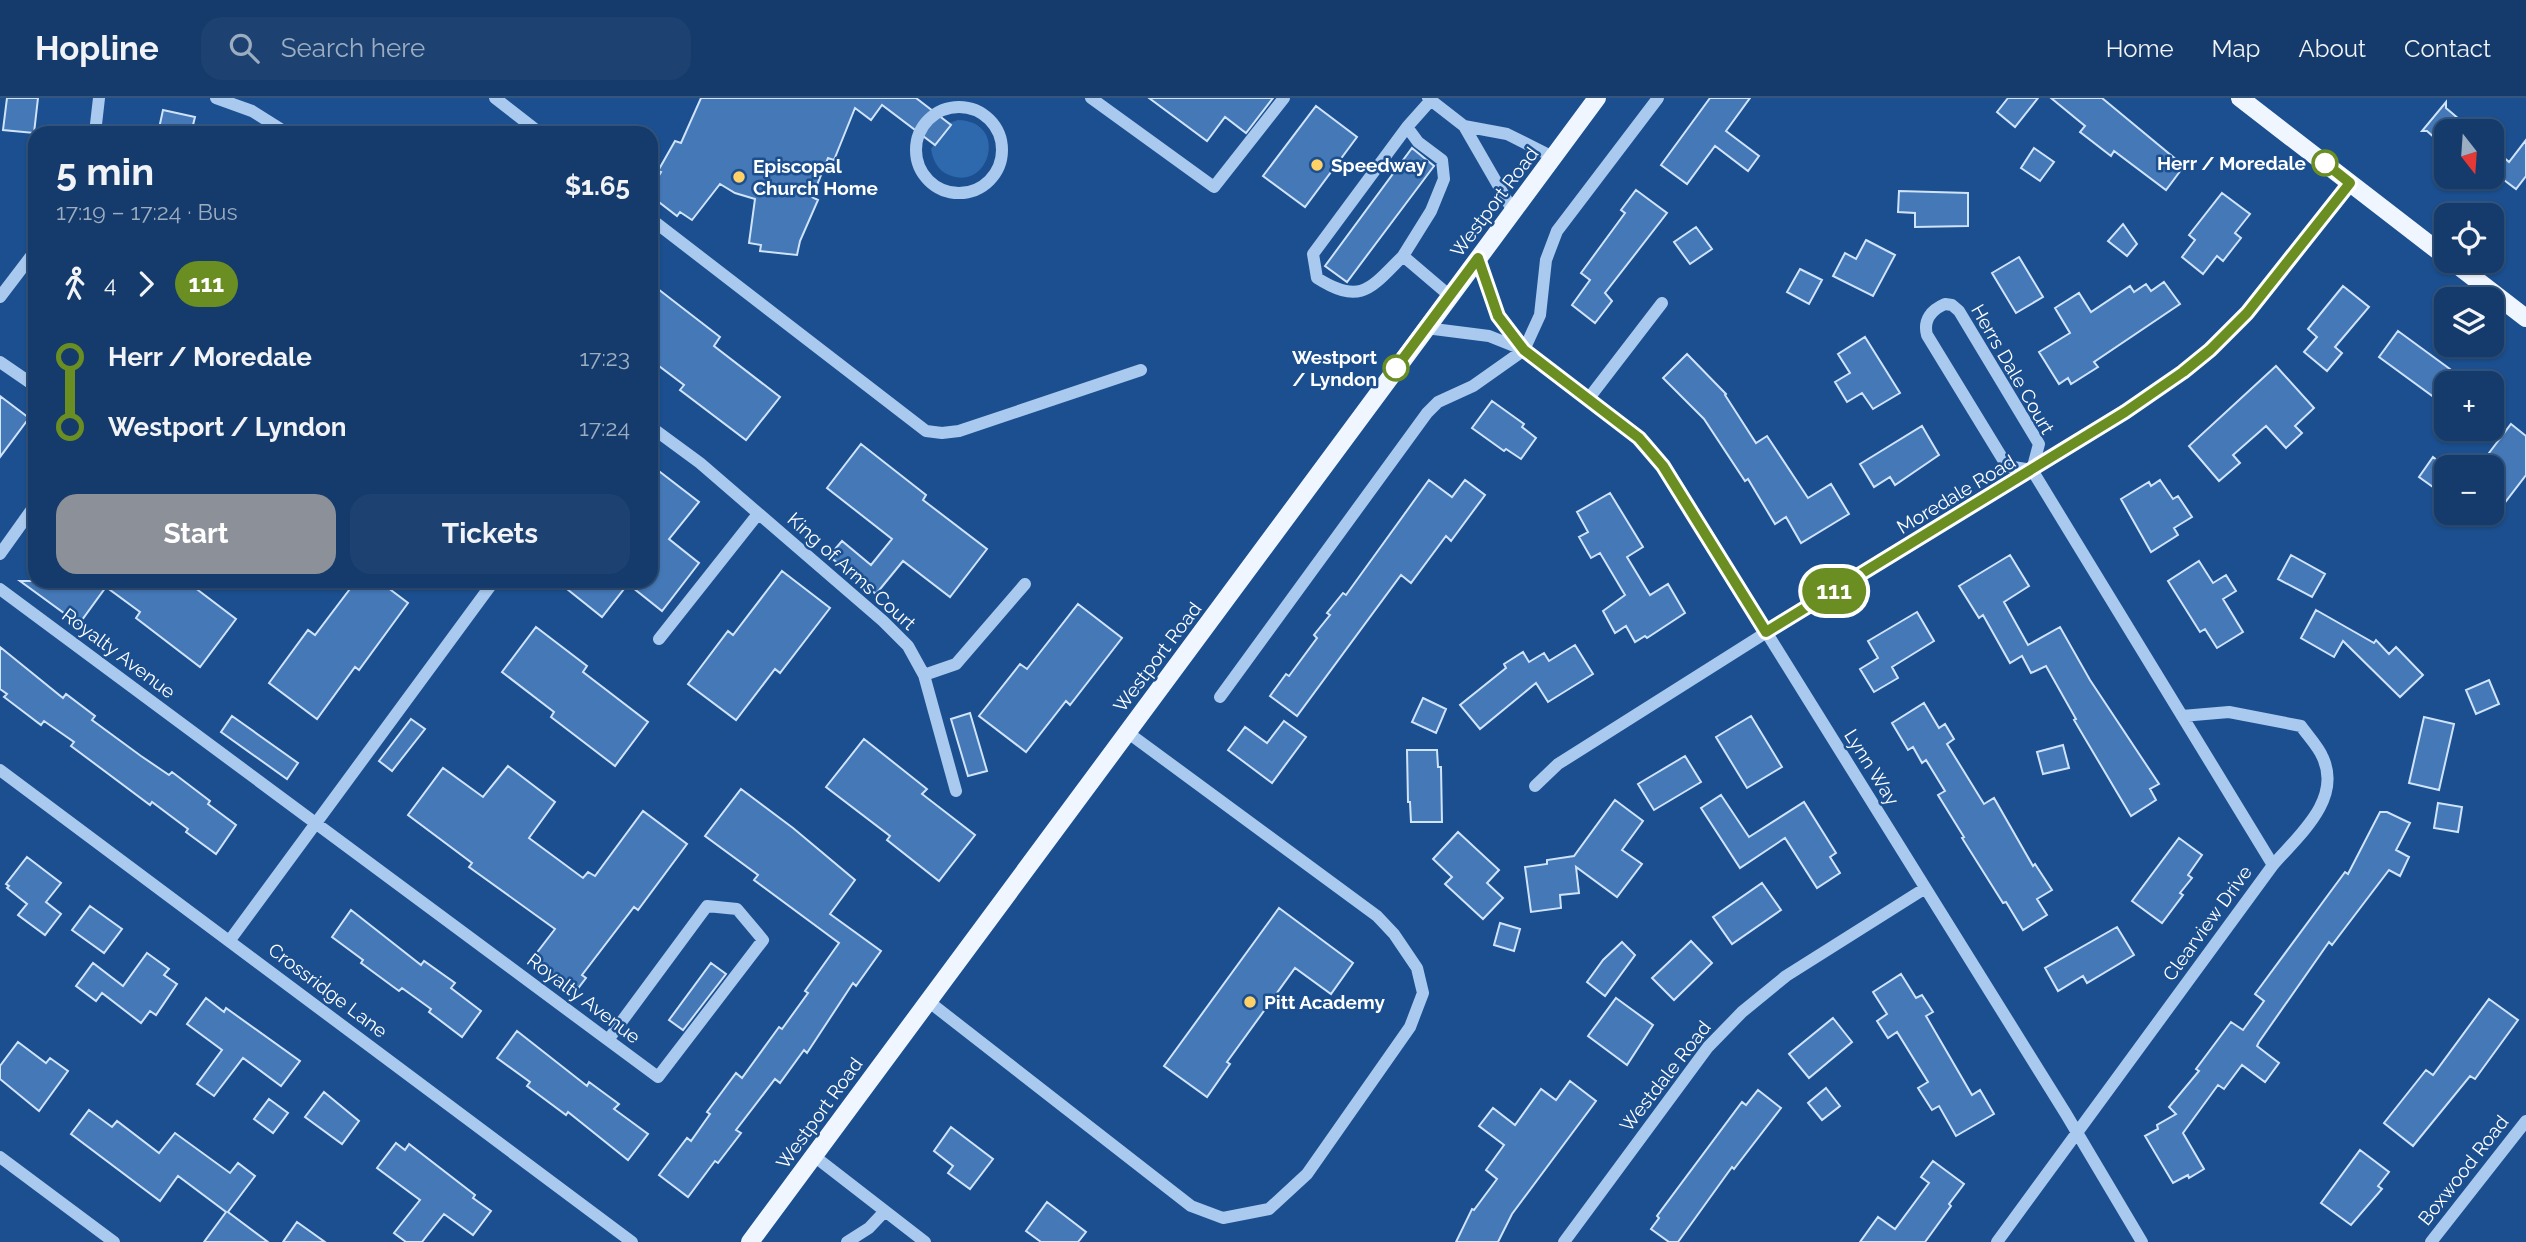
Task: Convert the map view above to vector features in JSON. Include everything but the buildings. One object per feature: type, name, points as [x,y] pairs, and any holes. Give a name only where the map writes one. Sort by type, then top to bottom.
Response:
[{"type":"main road","name":"Westport Road","points":[[750,1242],[1597,98]]},
{"type":"main road","points":[[2240,98],[2434,248]]},
{"type":"main road","points":[[2468,273],[2526,318]]},
{"type":"street","points":[[96,126],[99,98]]},
{"type":"street","points":[[216,98],[252,110],[276,126]]},
{"type":"street","points":[[495,98],[531,126]]},
{"type":"street","points":[[1091,98],[1214,187],[1284,98]]},
{"type":"street","points":[[1220,697],[1427,413],[1438,402],[1473,386],[1524,350],[1541,315],[1546,260],[1557,231],[1658,98]]},
{"type":"street","points":[[1407,127],[1418,142],[1442,160],[1444,179],[1431,211],[1403,256],[1374,286],[1355,293],[1334,289],[1317,278],[1313,254],[1407,127],[1429,99],[1464,126],[1513,211]]},
{"type":"street","points":[[970,103],[992,121],[1000,134],[1003,148],[1001,163],[984,186],[971,192],[957,193],[932,183],[923,173],[917,161],[916,147],[926,122],[938,112],[970,103]]},
{"type":"street","points":[[1464,126],[1507,134],[1553,157]]},
{"type":"street","name":"Moredale Road","points":[[1535,786],[1558,764],[1766,632],[2125,412],[2183,372],[2210,350],[2247,313],[2350,183]]},
{"type":"street","points":[[658,224],[926,431],[959,431],[1141,370]]},
{"type":"street","points":[[1403,256],[1450,296]]},
{"type":"street","name":"Lynn Way","points":[[1478,258],[1498,316],[1524,350]]},
{"type":"street","points":[[0,296],[28,260]]},
{"type":"street","points":[[1589,398],[1662,303]]},
{"type":"street","name":"Herrs Dale Court","points":[[1945,303],[1952,305],[1966,322],[2039,444],[2032,470],[2007,466],[1927,335],[1925,326],[1935,308],[1945,303]]},
{"type":"street","name":"Lynn Way","points":[[1426,328],[1489,336],[1524,350],[1639,438],[1663,466],[2142,1242]]},
{"type":"street","points":[[0,362],[28,381]]},
{"type":"street","name":"King of Arms Court","points":[[658,432],[700,463],[883,621],[908,646],[924,675],[956,791]]},
{"type":"street","name":"Clearview Drive","points":[[1997,1242],[2273,865],[2032,470]]},
{"type":"street","points":[[659,639],[758,513]]},
{"type":"street","points":[[0,554],[28,515]]},
{"type":"street","points":[[924,675],[956,664],[1026,584]]},
{"type":"street","points":[[230,940],[489,588]]},
{"type":"street","name":"Royalty Avenue","points":[[0,589],[316,823],[608,1040],[658,1077],[763,940],[737,909],[706,906],[608,1040]]},
{"type":"street","points":[[2182,716],[2229,712],[2301,726],[2324,758],[2328,788],[2319,810],[2273,865]]},
{"type":"street","points":[[928,1001],[1192,1206],[1223,1218],[1269,1209],[1307,1174],[1410,1027],[1423,993],[1417,968],[1394,934],[1377,916],[1127,732]]},
{"type":"street","name":"Crossridge Lane","points":[[0,770],[632,1242]]},
{"type":"street","name":"Westdale Road","points":[[1564,1242],[1708,1047],[1742,1012],[1786,976],[1924,889]]},
{"type":"street","name":"Boxwood Road","points":[[2431,1242],[2526,1121]]},
{"type":"street","points":[[814,1156],[925,1242]]},
{"type":"street","points":[[0,1157],[114,1242]]},
{"type":"street","points":[[847,1242],[869,1228],[885,1211]]},
{"type":"shaded area","points":[[958,120],[974,123],[984,131],[988,142],[988,154],[983,165],[975,174],[963,178],[941,170],[934,161],[931,149],[949,123]]},
{"type":"bus line","name":"111","points":[[1396,368],[1478,258],[1498,316],[1524,350],[1639,438],[1663,466],[1766,632],[2125,412],[2210,350],[2247,313],[2350,183],[2325,163]]},
{"type":"place","name":"Herr / Moredale","points":[[2325,163]]},
{"type":"place","name":"Speedway","points":[[1317,165]]},
{"type":"place","name":"Episcopal Church Home","points":[[739,177]]},
{"type":"place","name":"Westport / Lyndon","points":[[1396,368]]},
{"type":"place","name":"Pitt Academy","points":[[1250,1002]]}]
